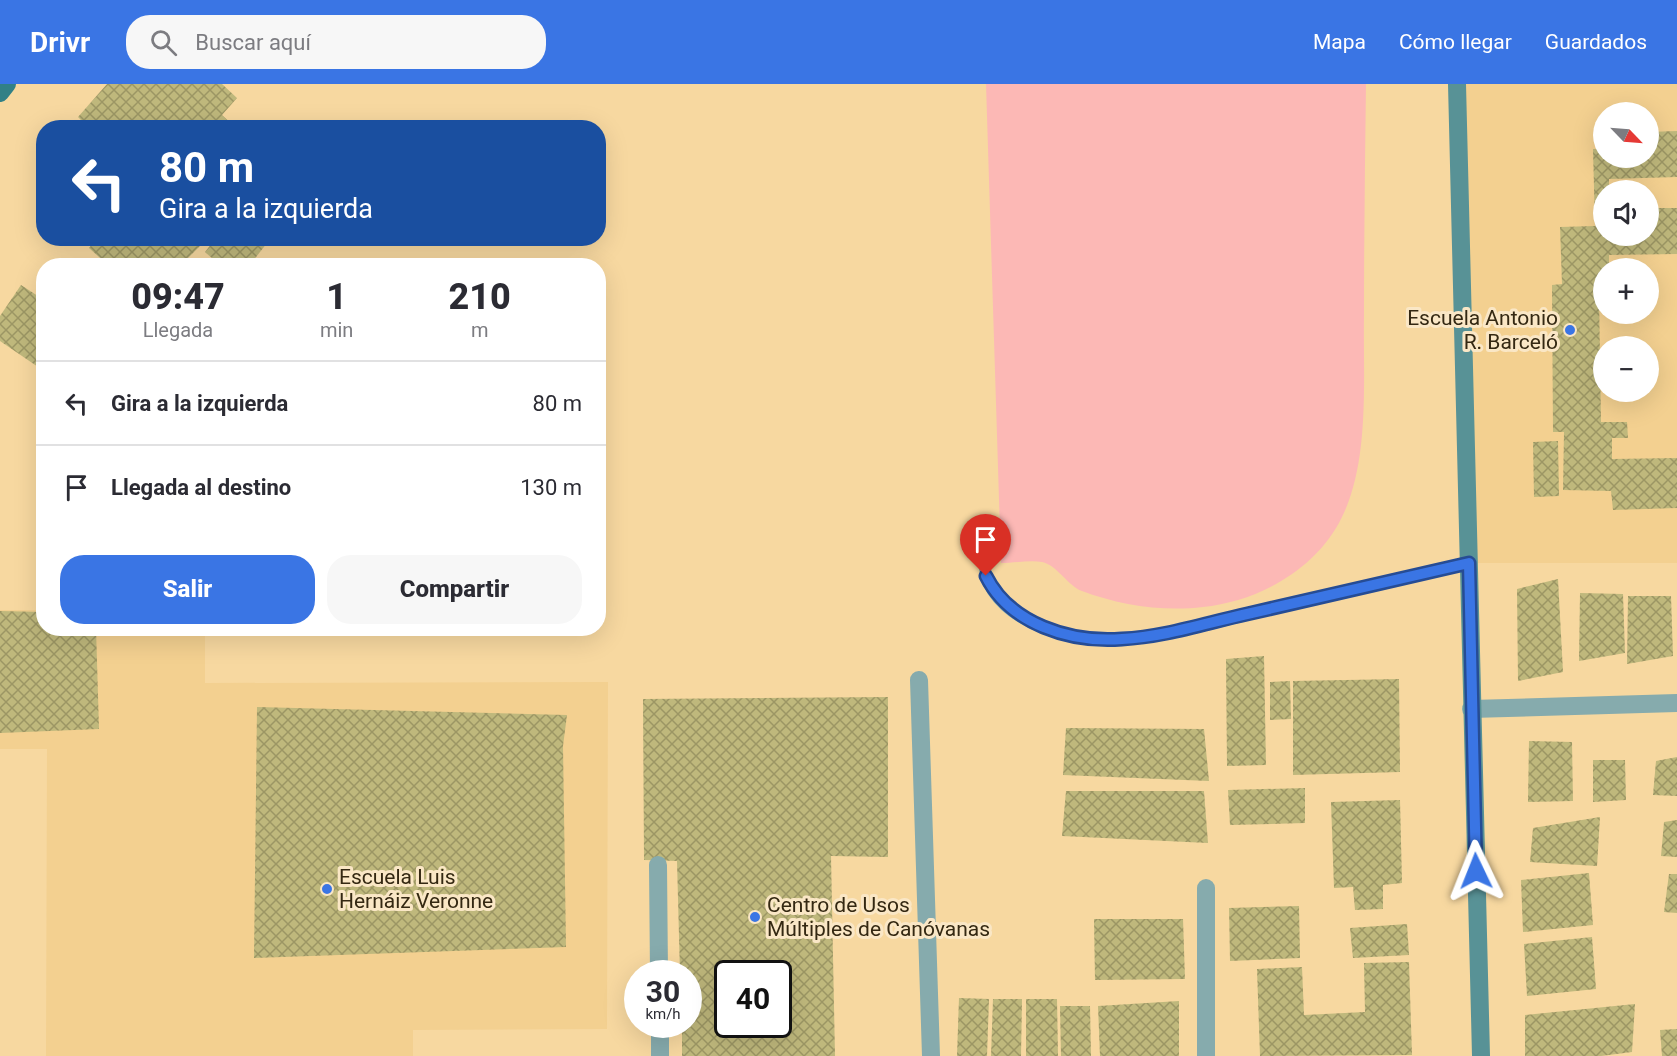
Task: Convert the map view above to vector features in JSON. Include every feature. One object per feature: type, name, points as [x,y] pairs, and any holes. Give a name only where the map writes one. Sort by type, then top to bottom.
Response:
[{"type":"main road","points":[[0,93],[7,84]]},
{"type":"street","points":[[1457,84],[1481,1056]]},
{"type":"street","points":[[919,680],[931,1056]]},
{"type":"street","points":[[1471,709],[1677,703]]},
{"type":"street","points":[[658,865],[659,960]]},
{"type":"street","points":[[1206,888],[1206,1056]]},
{"type":"street","points":[[660,1038],[660,1056]]},
{"type":"lane","points":[[983,556],[986,576],[994,591],[1007,607],[1026,619],[1051,630],[1122,639],[1189,627],[1469,563]]},
{"type":"shaded area","points":[[986,84],[1366,84],[1364,392],[1357,470],[1351,495],[1331,536],[1302,567],[1265,590],[1224,604],[1172,609],[1157,608],[1126,604],[1082,591],[1053,567],[1042,562],[1001,563]]},
{"type":"shaded area","name":"Escuela Antonio R. Barceló","points":[[1457,84],[1677,84],[1677,563],[1469,563]]},
{"type":"shaded area","name":"Escuela Luis Hernáiz Veronne","points":[[0,610],[36,610],[36,636],[205,636],[205,683],[608,682],[607,1029],[413,1030],[413,1056],[46,1056],[47,749],[0,749]]},
{"type":"building","points":[[107,84],[222,84],[237,98],[222,115],[227,120],[81,120],[78,117]]},
{"type":"building","points":[[1677,131],[1677,177],[1594,180],[1593,168],[1659,168],[1659,132]]},
{"type":"building","points":[[1659,208],[1677,208],[1677,254],[1609,255],[1609,258],[1593,258],[1593,324],[1599,324],[1600,336],[1593,336],[1593,402],[1601,402],[1601,422],[1627,422],[1628,438],[1612,438],[1612,459],[1677,458],[1677,508],[1613,510],[1611,491],[1563,490],[1564,432],[1553,432],[1552,285],[1562,284],[1560,227],[1593,226],[1593,246],[1659,246]]},
{"type":"building","points":[[91,246],[200,246],[188,258],[100,258],[89,248]]},
{"type":"building","points":[[210,246],[265,246],[255,258],[212,258],[205,252]]},
{"type":"building","points":[[21,285],[36,295],[36,366],[0,341],[0,316]]},
{"type":"building","points":[[1558,441],[1559,496],[1534,497],[1533,442]]},
{"type":"building","points":[[1558,579],[1563,672],[1518,681],[1517,589]]},
{"type":"building","points":[[1580,593],[1623,594],[1625,653],[1579,661]]},
{"type":"building","points":[[1628,596],[1671,596],[1673,656],[1627,664]]},
{"type":"building","points":[[0,611],[36,612],[36,636],[96,636],[99,729],[0,733]]},
{"type":"building","points":[[1264,656],[1266,765],[1227,766],[1226,659]]},
{"type":"building","points":[[1399,679],[1400,772],[1293,775],[1293,681]]},
{"type":"building","points":[[1290,681],[1291,719],[1270,720],[1270,682]]},
{"type":"building","points":[[888,697],[888,857],[831,856],[835,1056],[682,1056],[682,1038],[702,1038],[702,960],[680,960],[677,861],[644,860],[643,699]]},
{"type":"building","points":[[257,707],[567,715],[563,746],[566,947],[254,958]]},
{"type":"building","points":[[1066,728],[1204,729],[1209,781],[1063,775]]},
{"type":"building","points":[[1529,741],[1572,742],[1573,801],[1528,802]]},
{"type":"building","points":[[1677,757],[1677,796],[1653,795],[1656,761]]},
{"type":"building","points":[[1593,760],[1625,760],[1626,800],[1593,802]]},
{"type":"building","points":[[1305,788],[1305,823],[1230,825],[1228,790]]},
{"type":"building","points":[[1066,791],[1204,791],[1208,843],[1062,836]]},
{"type":"building","points":[[1400,800],[1402,883],[1383,885],[1383,909],[1355,910],[1353,887],[1334,888],[1331,802]]},
{"type":"building","points":[[1600,817],[1597,866],[1530,862],[1533,828]]},
{"type":"building","points":[[1677,820],[1677,857],[1661,856],[1664,822]]},
{"type":"building","points":[[1589,873],[1593,925],[1523,932],[1521,880]]},
{"type":"building","points":[[1669,874],[1677,874],[1677,913],[1664,912]]},
{"type":"building","points":[[1299,906],[1300,958],[1230,961],[1229,908]]},
{"type":"building","points":[[1094,919],[1183,919],[1185,979],[1095,980]]},
{"type":"building","points":[[1407,924],[1409,955],[1353,958],[1350,928]]},
{"type":"building","points":[[1592,937],[1596,989],[1527,996],[1524,944]]},
{"type":"building","points":[[1409,962],[1412,1055],[1260,1056],[1257,969],[1302,967],[1304,1015],[1365,1012],[1364,963]]},
{"type":"building","points":[[959,998],[989,999],[987,1056],[957,1056]]},
{"type":"building","points":[[993,999],[1022,999],[1021,1056],[991,1056]]},
{"type":"building","points":[[1026,999],[1057,999],[1058,1056],[1026,1056]]},
{"type":"building","points":[[1179,1001],[1179,1056],[1100,1056],[1098,1006]]},
{"type":"building","points":[[1635,1004],[1632,1052],[1601,1056],[1525,1056],[1525,1015]]},
{"type":"building","points":[[1060,1006],[1090,1006],[1091,1056],[1061,1056]]},
{"type":"building","points":[[1677,1029],[1677,1056],[1662,1056],[1660,1030]]},
{"type":"place","name":"Escuela Antonio R. Barceló","points":[[1570,330]]},
{"type":"place","name":"Escuela Luis Hernáiz Veronne","points":[[327,889]]},
{"type":"place","name":"Centro de Usos Múltiples de Canóvanas","points":[[755,917]]},
{"type":"route","points":[[986,576],[1007,607],[1026,619],[1051,630],[1099,638],[1122,639],[1177,630],[1469,563],[1476,871]]}]
